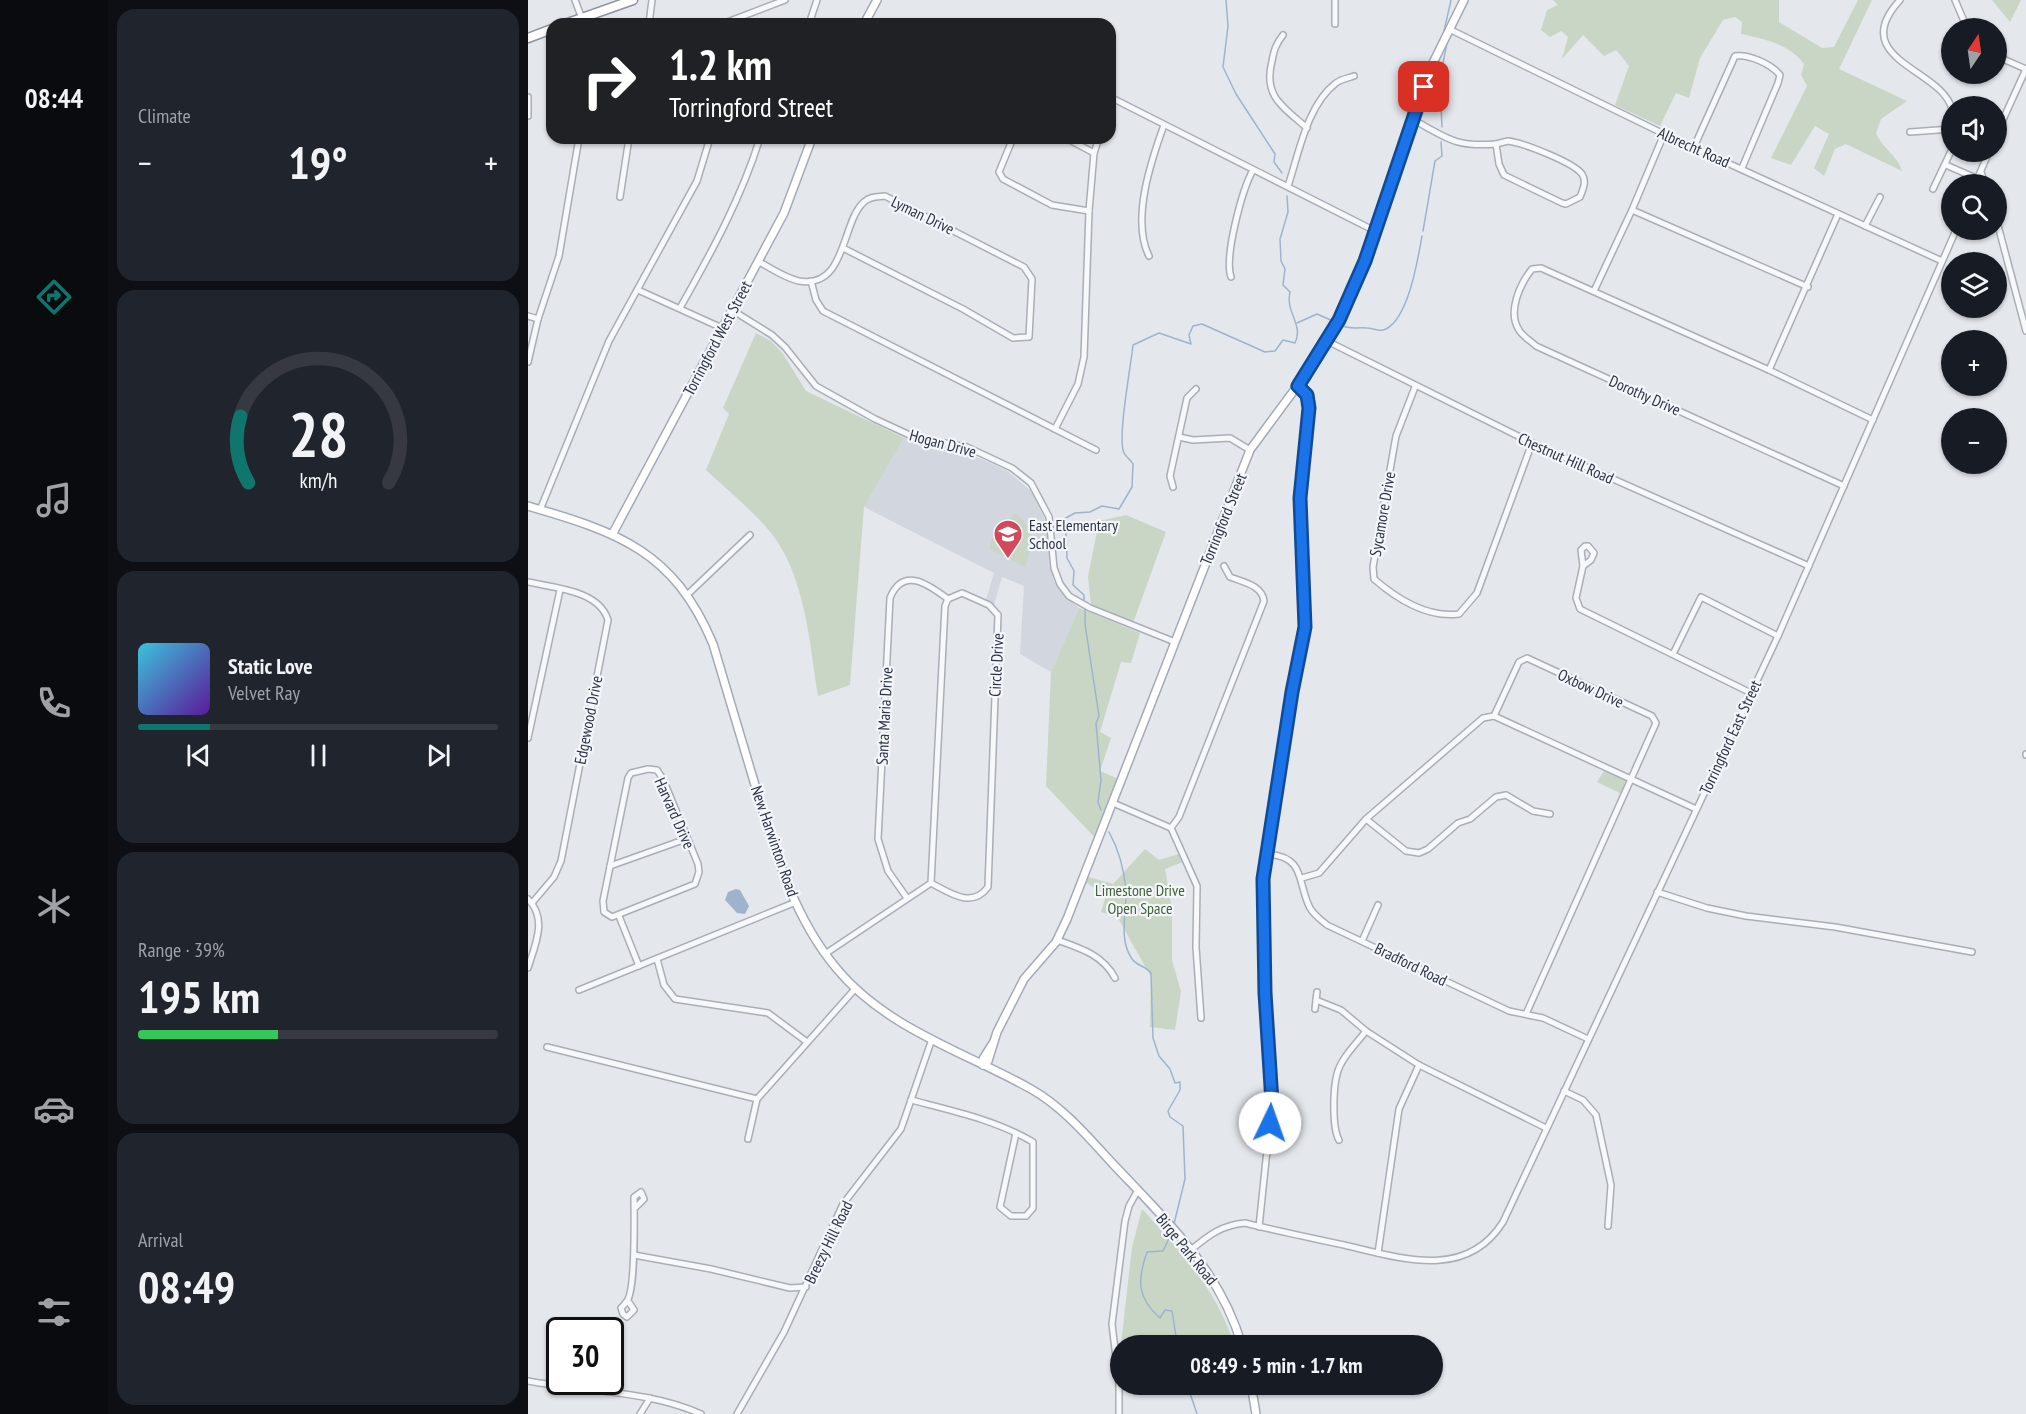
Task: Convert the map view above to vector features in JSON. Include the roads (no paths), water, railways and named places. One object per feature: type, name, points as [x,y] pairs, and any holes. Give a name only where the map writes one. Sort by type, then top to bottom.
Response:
[{"type":"highway","points":[[590,18],[633,0]]},
{"type":"highway","points":[[528,38],[546,31]]},
{"type":"main road","points":[[867,18],[877,0]]},
{"type":"main road","name":"Torringford Street","points":[[983,1065],[988,1061],[993,1043],[1028,972],[1057,940],[1113,803],[1250,450],[1298,386],[1338,323],[1377,232],[1429,71],[1464,0]]},
{"type":"main road","name":"Torringford West Street","points":[[613,533],[789,203],[810,144]]},
{"type":"main road","name":"New Harwinton Road","points":[[528,506],[613,533],[642,550],[662,566],[687,594],[703,619],[713,644],[775,849],[796,902],[825,954],[855,989],[886,1014],[1034,1091],[1062,1112],[1138,1190]]},
{"type":"main road","name":"Birge Park Road","points":[[1138,1190],[1192,1249],[1219,1289],[1238,1335]]},
{"type":"main road","points":[[1253,1395],[1256,1414]]},
{"type":"street","points":[[575,0],[582,18]]},
{"type":"street","points":[[650,18],[652,0]]},
{"type":"street","points":[[738,18],[785,0]]},
{"type":"street","points":[[811,18],[817,0]]},
{"type":"street","points":[[1335,0],[1335,24]]},
{"type":"street","points":[[1900,0],[1885,24],[1885,40],[1895,59],[1938,87],[1943,96]]},
{"type":"street","points":[[1955,0],[1963,18]]},
{"type":"street","name":"Albrecht Road","points":[[1447,33],[1941,261]]},
{"type":"street","points":[[1284,35],[1275,45],[1267,79],[1271,93],[1307,128]]},
{"type":"street","points":[[1694,147],[1735,56],[1742,55],[1774,68],[1780,75],[1778,83],[1742,168]]},
{"type":"street","points":[[2007,61],[2026,69],[2007,111]]},
{"type":"street","points":[[1288,186],[1307,128],[1321,100],[1337,82],[1354,76]]},
{"type":"street","points":[[528,97],[528,116]]},
{"type":"street","points":[[1116,102],[1377,232]]},
{"type":"street","points":[[1414,120],[1456,143],[1469,146],[1516,142],[1577,169],[1583,176],[1585,186],[1580,197],[1566,204],[1562,203],[1504,175],[1499,164],[1496,144]]},
{"type":"street","points":[[1149,256],[1143,243],[1146,178],[1164,125]]},
{"type":"street","points":[[1910,132],[1941,130]]},
{"type":"street","points":[[1664,134],[1594,291],[1873,420]]},
{"type":"street","points":[[528,362],[538,319],[559,256],[578,144]]},
{"type":"street","points":[[620,197],[628,144]]},
{"type":"street","points":[[540,510],[609,341],[697,181],[708,144]]},
{"type":"street","points":[[680,308],[721,236],[748,176],[758,144]]},
{"type":"street","points":[[1011,144],[999,172],[1003,179],[1052,205],[1089,211]]},
{"type":"street","points":[[1077,144],[1094,153]]},
{"type":"street","points":[[1055,429],[1078,384],[1084,357],[1089,211],[1094,153],[1097,144]]},
{"type":"street","points":[[1933,189],[1947,162]]},
{"type":"street","points":[[1980,174],[1985,162]]},
{"type":"street","points":[[1946,165],[1962,174]]},
{"type":"street","points":[[1231,277],[1228,267],[1234,236],[1253,170]]},
{"type":"street","name":"Lyman Drive","points":[[811,281],[831,270],[843,248],[857,210],[871,197],[885,196],[925,214],[1024,267],[1032,279],[1029,337],[1013,338],[963,309],[843,248]]},
{"type":"street","points":[[1865,226],[1880,197]]},
{"type":"street","points":[[1632,210],[1808,287]]},
{"type":"street","points":[[1769,370],[1808,287],[1838,214]]},
{"type":"street","points":[[2002,240],[2026,331]]},
{"type":"street","points":[[758,261],[799,281],[811,281],[816,300],[823,311],[1096,450]]},
{"type":"street","name":"Torringford East Street","points":[[1378,1253],[1410,1260],[1439,1261],[1478,1249],[1492,1239],[1503,1222],[1778,636],[1941,263]]},
{"type":"street","name":"Dorothy Drive","points":[[1594,291],[1541,268],[1532,269],[1527,275],[1514,306],[1514,317],[1519,331],[1536,346],[1844,486]]},
{"type":"street","points":[[638,290],[722,328]]},
{"type":"street","name":"Hogan Drive","points":[[732,310],[772,335],[785,347],[806,377],[825,392],[916,438],[967,447],[1012,468],[1031,483],[1046,509],[1051,525],[1054,568],[1060,584],[1069,596],[1090,608],[1175,642]]},
{"type":"street","points":[[528,316],[538,319]]},
{"type":"street","name":"Chestnut Hill Road","points":[[1327,341],[1415,387],[1532,443],[1809,566]]},
{"type":"street","points":[[1259,1227],[1272,1102],[1265,993],[1263,879],[1292,692],[1305,627],[1300,498],[1309,408],[1307,395],[1298,386]]},
{"type":"street","name":"Sycamore Drive","points":[[1415,387],[1396,436],[1373,567],[1374,579],[1382,586],[1428,613],[1444,616],[1459,614],[1477,593],[1532,443]]},
{"type":"street","points":[[1173,487],[1170,476],[1187,398],[1196,389]]},
{"type":"street","points":[[1179,437],[1193,440],[1230,438],[1250,450]]},
{"type":"street","points":[[687,594],[750,535]]},
{"type":"street","points":[[1171,828],[1179,817],[1264,601],[1263,594],[1258,588],[1230,577],[1224,566]]},
{"type":"street","points":[[1583,566],[1576,598],[1580,609],[1751,693]]},
{"type":"street","name":"Santa Maria Drive","points":[[907,898],[888,871],[878,839],[890,598],[900,583],[911,579],[920,581],[948,598]]},
{"type":"street","name":"Edgewood Drive","points":[[528,582],[596,601],[608,620],[561,861],[554,877],[530,901]]},
{"type":"street","points":[[528,738],[560,590]]},
{"type":"street","name":"Circle Drive","points":[[931,884],[954,895],[973,899],[983,894],[990,879],[990,775],[998,615],[989,605],[962,593],[948,598]]},
{"type":"street","points":[[1673,654],[1701,597],[1778,636]]},
{"type":"street","points":[[825,954],[931,884],[948,598]]},
{"type":"street","name":"Oxbow Drive","points":[[1494,716],[1519,662],[1527,658],[1652,716],[1656,723],[1526,1014]]},
{"type":"street","points":[[1268,854],[1290,860],[1302,878],[1319,873],[1366,819],[1483,718],[1494,716],[1696,809]]},
{"type":"street","name":"Harvard Drive","points":[[648,769],[657,770],[686,839],[699,872],[695,884],[619,916],[612,917],[604,912],[603,901],[628,778],[631,773],[648,769]]},
{"type":"street","points":[[1366,819],[1406,851],[1419,853],[1428,849],[1458,823],[1470,819],[1496,797],[1506,795],[1533,811],[1550,814]]},
{"type":"street","points":[[1113,803],[1171,828],[1197,886],[1196,947],[1201,1018]]},
{"type":"street","points":[[610,866],[686,839]]},
{"type":"street","name":"Bradford Road","points":[[1302,878],[1303,891],[1311,911],[1327,925],[1509,1011],[1543,1018],[1588,1039]]},
{"type":"street","points":[[1657,892],[1707,908],[1746,916],[1835,927],[1972,952]]},
{"type":"street","points":[[528,968],[540,922],[530,901]]},
{"type":"street","points":[[579,990],[796,902]]},
{"type":"street","points":[[1362,941],[1378,905]]},
{"type":"street","points":[[619,916],[639,966]]},
{"type":"street","points":[[1057,940],[1089,951],[1111,970],[1115,978]]},
{"type":"street","points":[[657,959],[664,986],[675,999],[760,1010],[778,1018],[807,1042]]},
{"type":"street","points":[[748,1139],[757,1099],[855,989]]},
{"type":"street","points":[[1315,1009],[1317,992]]},
{"type":"street","points":[[1316,1000],[1341,1010],[1366,1031],[1419,1065],[1546,1128]]},
{"type":"street","points":[[1340,1140],[1335,1127],[1337,1074],[1344,1060],[1366,1031]]},
{"type":"street","name":"Breezy Hill Road","points":[[737,1414],[800,1299],[843,1204],[901,1129],[932,1039]]},
{"type":"street","points":[[547,1047],[757,1099]]},
{"type":"street","points":[[1192,1249],[1209,1234],[1228,1224],[1245,1223],[1378,1253],[1399,1109],[1419,1065]]},
{"type":"street","points":[[1564,1091],[1583,1100],[1596,1115],[1611,1185],[1608,1226]]},
{"type":"street","points":[[911,1100],[967,1115],[1016,1133],[1033,1142],[1033,1208],[1026,1216],[1011,1216],[1000,1207],[1016,1133]]},
{"type":"street","points":[[1119,1414],[1113,1320],[1125,1221],[1129,1206],[1138,1190]]},
{"type":"street","points":[[628,1300],[634,1255],[636,1207]]},
{"type":"street","points":[[634,1255],[711,1269],[790,1288],[806,1287]]},
{"type":"street","points":[[790,1288],[800,1299]]},
{"type":"street","points":[[528,1381],[650,1398],[678,1404],[701,1414]]},
{"type":"street","points":[[640,1414],[650,1398]]},
{"type":"water","points":[[740,890],[749,906],[745,914],[737,913],[725,900],[728,892]]},
{"type":"waterway","points":[[1226,0],[1228,26],[1223,67],[1236,94],[1275,154],[1274,162],[1282,173]]},
{"type":"waterway","points":[[1444,31],[1451,0]]},
{"type":"waterway","points":[[1442,127],[1441,105],[1446,101],[1443,85],[1445,76],[1442,68],[1448,38]]},
{"type":"waterway","points":[[1423,231],[1435,161],[1442,156],[1441,142]]},
{"type":"waterway","points":[[1084,601],[1084,595],[1073,585],[1074,571],[1067,558],[1066,533],[1061,523],[1075,513],[1090,512],[1102,506],[1119,509],[1132,487],[1133,464],[1124,453],[1122,433],[1133,345],[1159,333],[1191,344],[1189,335],[1193,326],[1202,324],[1265,352],[1275,351],[1283,340],[1295,343],[1296,324],[1290,306],[1290,292],[1283,285],[1285,269],[1281,261],[1280,239],[1288,212],[1287,196]]},
{"type":"waterway","points":[[1340,325],[1381,331],[1394,322],[1401,312],[1411,286],[1422,236]]},
{"type":"waterway","points":[[1297,323],[1317,314],[1333,321]]},
{"type":"waterway","points":[[1085,609],[1085,624],[1099,716],[1096,723],[1101,780],[1098,802],[1101,810]]},
{"type":"waterway","points":[[1109,832],[1118,853],[1125,882],[1125,943],[1132,959],[1151,973],[1153,1038],[1159,1056],[1170,1069],[1175,1083],[1180,1082],[1180,1090],[1168,1111],[1170,1117],[1183,1126],[1185,1179],[1174,1224]]},
{"type":"waterway","points":[[1172,1232],[1163,1251],[1147,1252],[1142,1271],[1141,1288],[1152,1311],[1160,1318],[1165,1310],[1172,1311],[1176,1335]]},
{"type":"waterway","points":[[1191,1395],[1197,1414]]},
{"type":"place","name":"East Elementary School","points":[[1008,560]]},
{"type":"park label","name":"Limestone Drive Open Space","points":[[1140,899]]}]
